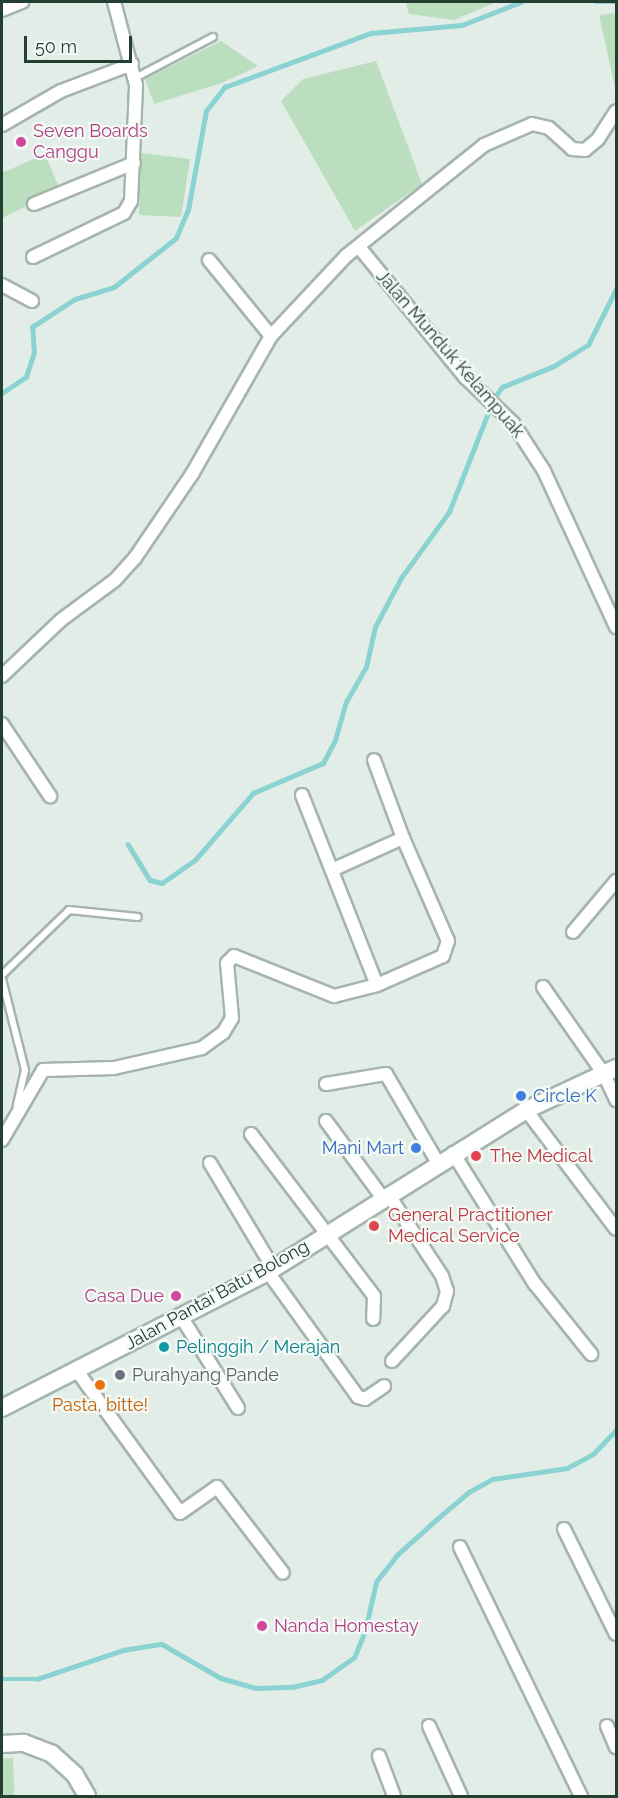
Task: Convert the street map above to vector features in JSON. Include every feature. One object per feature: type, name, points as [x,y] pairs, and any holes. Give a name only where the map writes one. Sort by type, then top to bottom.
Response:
[{"type":"street","points":[[2,10],[22,2]]},
{"type":"street","points":[[33,257],[124,213],[131,201],[135,78],[114,2]]},
{"type":"street","points":[[2,125],[61,91],[132,64]]},
{"type":"street","points":[[2,676],[61,620],[115,580],[135,558],[192,474],[271,336],[312,288],[484,146],[532,124],[549,128],[572,148],[585,150],[598,139],[616,111]]},
{"type":"street","points":[[34,204],[134,162]]},
{"type":"street","name":"Jalan Munduk Kelampuak","points":[[359,247],[466,378],[513,423],[544,471],[616,627]]},
{"type":"street","points":[[209,260],[271,336]]},
{"type":"street","points":[[2,289],[32,301]]},
{"type":"street","points":[[2,724],[50,796]]},
{"type":"street","points":[[2,1140],[12,1127],[43,1070],[114,1068],[202,1048],[223,1033],[232,1018],[227,963],[234,956],[334,996],[377,985],[443,956],[448,949],[374,760]]},
{"type":"street","points":[[302,795],[377,985]]},
{"type":"street","points":[[332,870],[403,838]]},
{"type":"street","points":[[573,932],[616,881]]},
{"type":"street","points":[[543,987],[610,1071],[616,1100]]},
{"type":"street","name":"Jalan Pantai Batu Bolong","points":[[2,1408],[182,1318],[271,1270],[453,1153],[526,1110],[610,1071]]},
{"type":"street","points":[[326,1084],[386,1074],[438,1163]]},
{"type":"street","points":[[526,1110],[616,1230]]},
{"type":"street","points":[[326,1121],[385,1196],[442,1276],[447,1291],[443,1306],[392,1361]]},
{"type":"street","points":[[251,1134],[325,1235],[374,1296],[373,1318]]},
{"type":"street","points":[[453,1153],[535,1284],[591,1353]]},
{"type":"street","points":[[210,1163],[271,1270],[358,1397],[365,1399],[384,1386]]},
{"type":"street","points":[[182,1318],[238,1408]]},
{"type":"street","points":[[78,1371],[180,1513],[217,1486],[283,1573]]},
{"type":"street","points":[[564,1529],[616,1634]]},
{"type":"street","points":[[460,1546],[581,1797]]},
{"type":"street","points":[[429,1726],[461,1797]]},
{"type":"street","points":[[607,1726],[616,1747]]},
{"type":"street","points":[[2,1744],[24,1743],[52,1754],[75,1775],[87,1797]]},
{"type":"street","points":[[379,1756],[394,1797]]},
{"type":"lane","points":[[135,78],[213,37]]},
{"type":"lane","points":[[12,1127],[25,1070],[2,977],[69,910],[138,917]]},
{"type":"green space","points":[[406,2],[497,2],[454,20],[409,14]]},
{"type":"green space","points":[[616,13],[616,92],[599,15]]},
{"type":"green space","points":[[221,41],[258,66],[222,83],[154,104],[145,79]]},
{"type":"green space","points":[[376,61],[422,184],[355,231],[281,101],[303,79]]},
{"type":"green space","points":[[141,153],[190,159],[181,217],[139,215]]},
{"type":"green space","points":[[45,154],[60,190],[2,218],[2,173]]},
{"type":"green space","points":[[2,1758],[13,1758],[14,1796],[3,1796]]},
{"type":"waterway","points":[[2,393],[26,377],[34,353],[32,327],[75,299],[114,287],[176,238],[188,210],[206,111],[225,87],[371,33],[462,25],[521,2]]},
{"type":"waterway","points":[[596,2],[616,2]]},
{"type":"waterway","points":[[128,844],[150,880],[162,883],[195,860],[253,793],[323,763],[335,740],[346,702],[366,667],[375,627],[401,578],[449,512],[494,398],[502,387],[554,366],[588,345],[616,289]]},
{"type":"waterway","points":[[2,1679],[37,1679],[123,1650],[162,1644],[221,1678],[256,1688],[292,1687],[322,1680],[354,1658],[365,1631],[376,1582],[397,1555],[437,1519],[469,1492],[492,1479],[567,1468],[593,1454],[616,1430]]},
{"type":"place","name":"Seven Boards Canggu","points":[[21,142]]},
{"type":"place","name":"Circle K","points":[[521,1096]]},
{"type":"place","name":"Mani Mart","points":[[416,1148]]},
{"type":"place","name":"The Medical","points":[[476,1156]]},
{"type":"place","name":"General Practitioner Medical Service","points":[[374,1226]]},
{"type":"place","name":"Casa Due","points":[[176,1296]]},
{"type":"place","name":"Pelinggih / Merajan","points":[[164,1347]]},
{"type":"place","name":"Purahyang Pande","points":[[120,1375]]},
{"type":"place","name":"Pasta, bitte!","points":[[100,1385]]},
{"type":"place","name":"Nanda Homestay","points":[[262,1626]]}]
